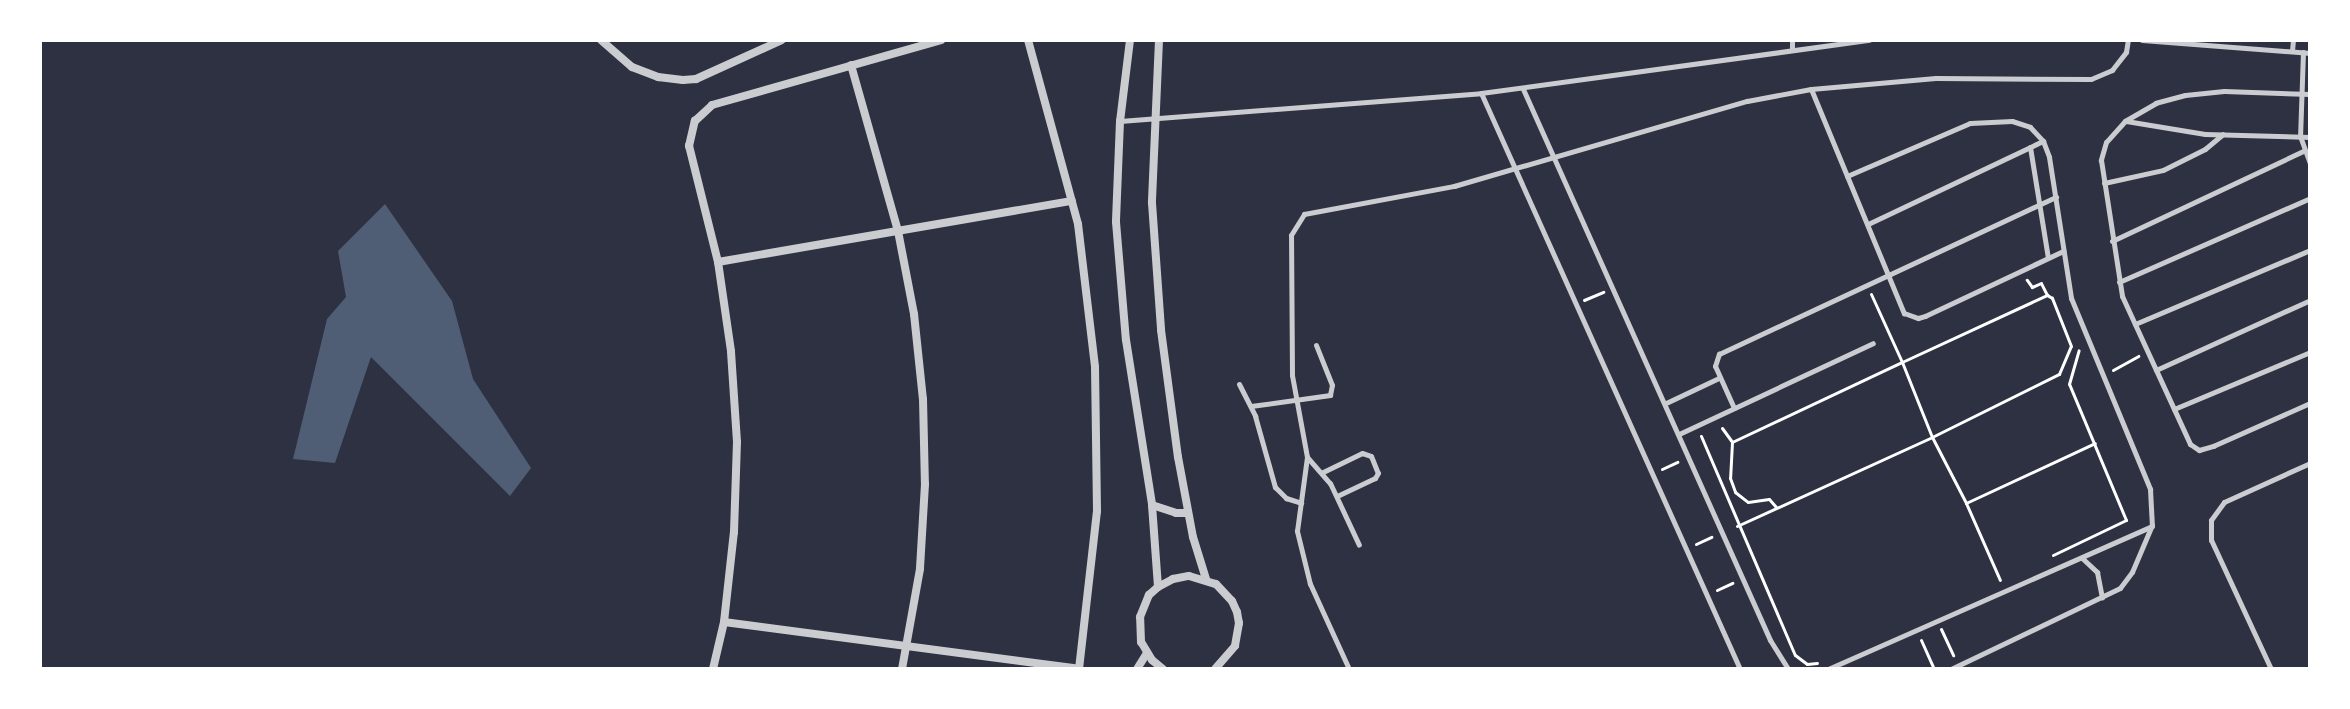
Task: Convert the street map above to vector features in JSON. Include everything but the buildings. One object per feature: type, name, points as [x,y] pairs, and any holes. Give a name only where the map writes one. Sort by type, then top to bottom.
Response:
[{"type":"street","points":[[601,40],[632,67],[658,77],[683,80],[696,79],[770,49],[782,40]]},
{"type":"street","points":[[713,669],[724,622],[734,532],[737,442],[731,351],[718,262],[689,146],[695,121],[712,105],[941,40]]},
{"type":"street","points":[[1130,40],[1120,121],[1116,222],[1133,399],[1152,505],[1158,587]]},
{"type":"street","points":[[1159,40],[1152,203],[1160,314],[1188,513],[1206,579]]},
{"type":"street","points":[[724,622],[1079,669],[1091,582],[1098,439],[1089,295],[1072,201],[1030,43]]},
{"type":"street","points":[[851,65],[898,231],[914,314],[925,456],[920,569],[902,669]]},
{"type":"street","points":[[718,262],[1072,201]]},
{"type":"street","points":[[1152,505],[1176,513],[1188,513]]},
{"type":"street","points":[[1163,669],[1147,653],[1139,630],[1140,617],[1149,595],[1158,587],[1181,577],[1206,579],[1225,592],[1237,612],[1239,635],[1230,656],[1215,669]]},
{"type":"street","points":[[1137,669],[1147,653]]},
{"type":"street","points":[[1230,656],[1234,669]]},
{"type":"lane","points":[[1792,40],[1792,49]]},
{"type":"lane","points":[[1120,121],[1154,121],[1523,89],[1869,40]]},
{"type":"lane","points":[[1349,669],[1304,567],[1297,531],[1307,457],[1292,375],[1291,235],[1298,220],[1312,210],[1417,195],[1747,101],[1811,89],[1936,78],[2091,79],[2112,70],[2126,52],[2128,40]]},
{"type":"lane","points":[[2142,40],[2306,52],[2300,136],[2310,164]]},
{"type":"lane","points":[[2292,51],[2293,40]]},
{"type":"lane","points":[[1523,89],[1770,640],[1788,669]]},
{"type":"lane","points":[[1811,89],[1904,313],[1918,318],[2063,251]]},
{"type":"lane","points":[[2310,94],[2224,91],[2185,95],[2156,103],[2125,121],[2106,142],[2101,160],[2119,282],[2190,444],[2199,450],[2310,403]]},
{"type":"lane","points":[[1481,93],[1740,669]]},
{"type":"lane","points":[[1847,176],[1970,123],[2012,121],[2030,127],[2043,141],[2056,197],[2071,298],[2145,471],[2154,507],[2152,525],[2127,580],[2101,599],[1951,669]]},
{"type":"lane","points":[[2125,121],[2223,134],[2310,137]]},
{"type":"lane","points":[[2104,183],[2163,170],[2205,149],[2223,134]]},
{"type":"lane","points":[[1868,224],[2043,141]]},
{"type":"lane","points":[[2030,147],[2048,258]]},
{"type":"lane","points":[[2112,241],[2305,150]]},
{"type":"lane","points":[[1734,408],[1719,378],[1715,360],[1725,350],[2056,197]]},
{"type":"lane","points":[[2119,282],[2310,198]]},
{"type":"lane","points":[[2135,324],[2310,250]]},
{"type":"lane","points":[[2156,370],[2310,300]]},
{"type":"lane","points":[[1679,434],[1873,343]]},
{"type":"lane","points":[[1251,406],[1327,397],[1332,392],[1316,345]]},
{"type":"lane","points":[[2174,409],[2310,352]]},
{"type":"lane","points":[[1666,403],[1719,378]]},
{"type":"lane","points":[[1239,384],[1251,406],[1272,481],[1279,493],[1301,503]]},
{"type":"lane","points":[[1323,472],[1362,453],[1371,456],[1378,473],[1375,478],[1337,496]]},
{"type":"lane","points":[[1307,457],[1323,472],[1359,545]]},
{"type":"lane","points":[[2271,669],[2211,540],[2211,520],[2224,502],[2310,463]]},
{"type":"lane","points":[[1828,669],[2152,525]]},
{"type":"lane","points":[[2082,558],[2097,572],[2101,599]]},
{"type":"path","points":[[1686,549],[1932,437],[2059,374],[2071,346],[2052,298],[2041,283],[2032,287],[2021,271]]},
{"type":"path","points":[[1867,284],[1932,437],[1966,503],[2005,592]]},
{"type":"path","points":[[1575,304],[1613,287]]},
{"type":"path","points":[[1732,442],[2047,295]]},
{"type":"path","points":[[2069,384],[2078,351],[2089,344]]},
{"type":"path","points":[[2103,375],[2148,351]]},
{"type":"path","points":[[2040,561],[2126,520],[2069,384],[2059,374]]},
{"type":"path","points":[[1651,473],[1689,457],[1701,436],[1723,427],[1732,442],[1730,478],[1735,492],[1748,502],[1769,499],[1777,508]]},
{"type":"path","points":[[1701,436],[1737,526],[1795,655],[1807,664],[1817,663]]},
{"type":"path","points":[[1966,503],[2095,443]]},
{"type":"path","points":[[1706,595],[1743,578]]},
{"type":"path","points":[[1937,622],[1958,666]]},
{"type":"path","points":[[1917,631],[1934,669]]},
{"type":"water","points":[[385,204],[452,301],[473,379],[531,468],[510,496],[371,357],[335,463],[293,459],[327,319],[346,297],[338,251]]}]
